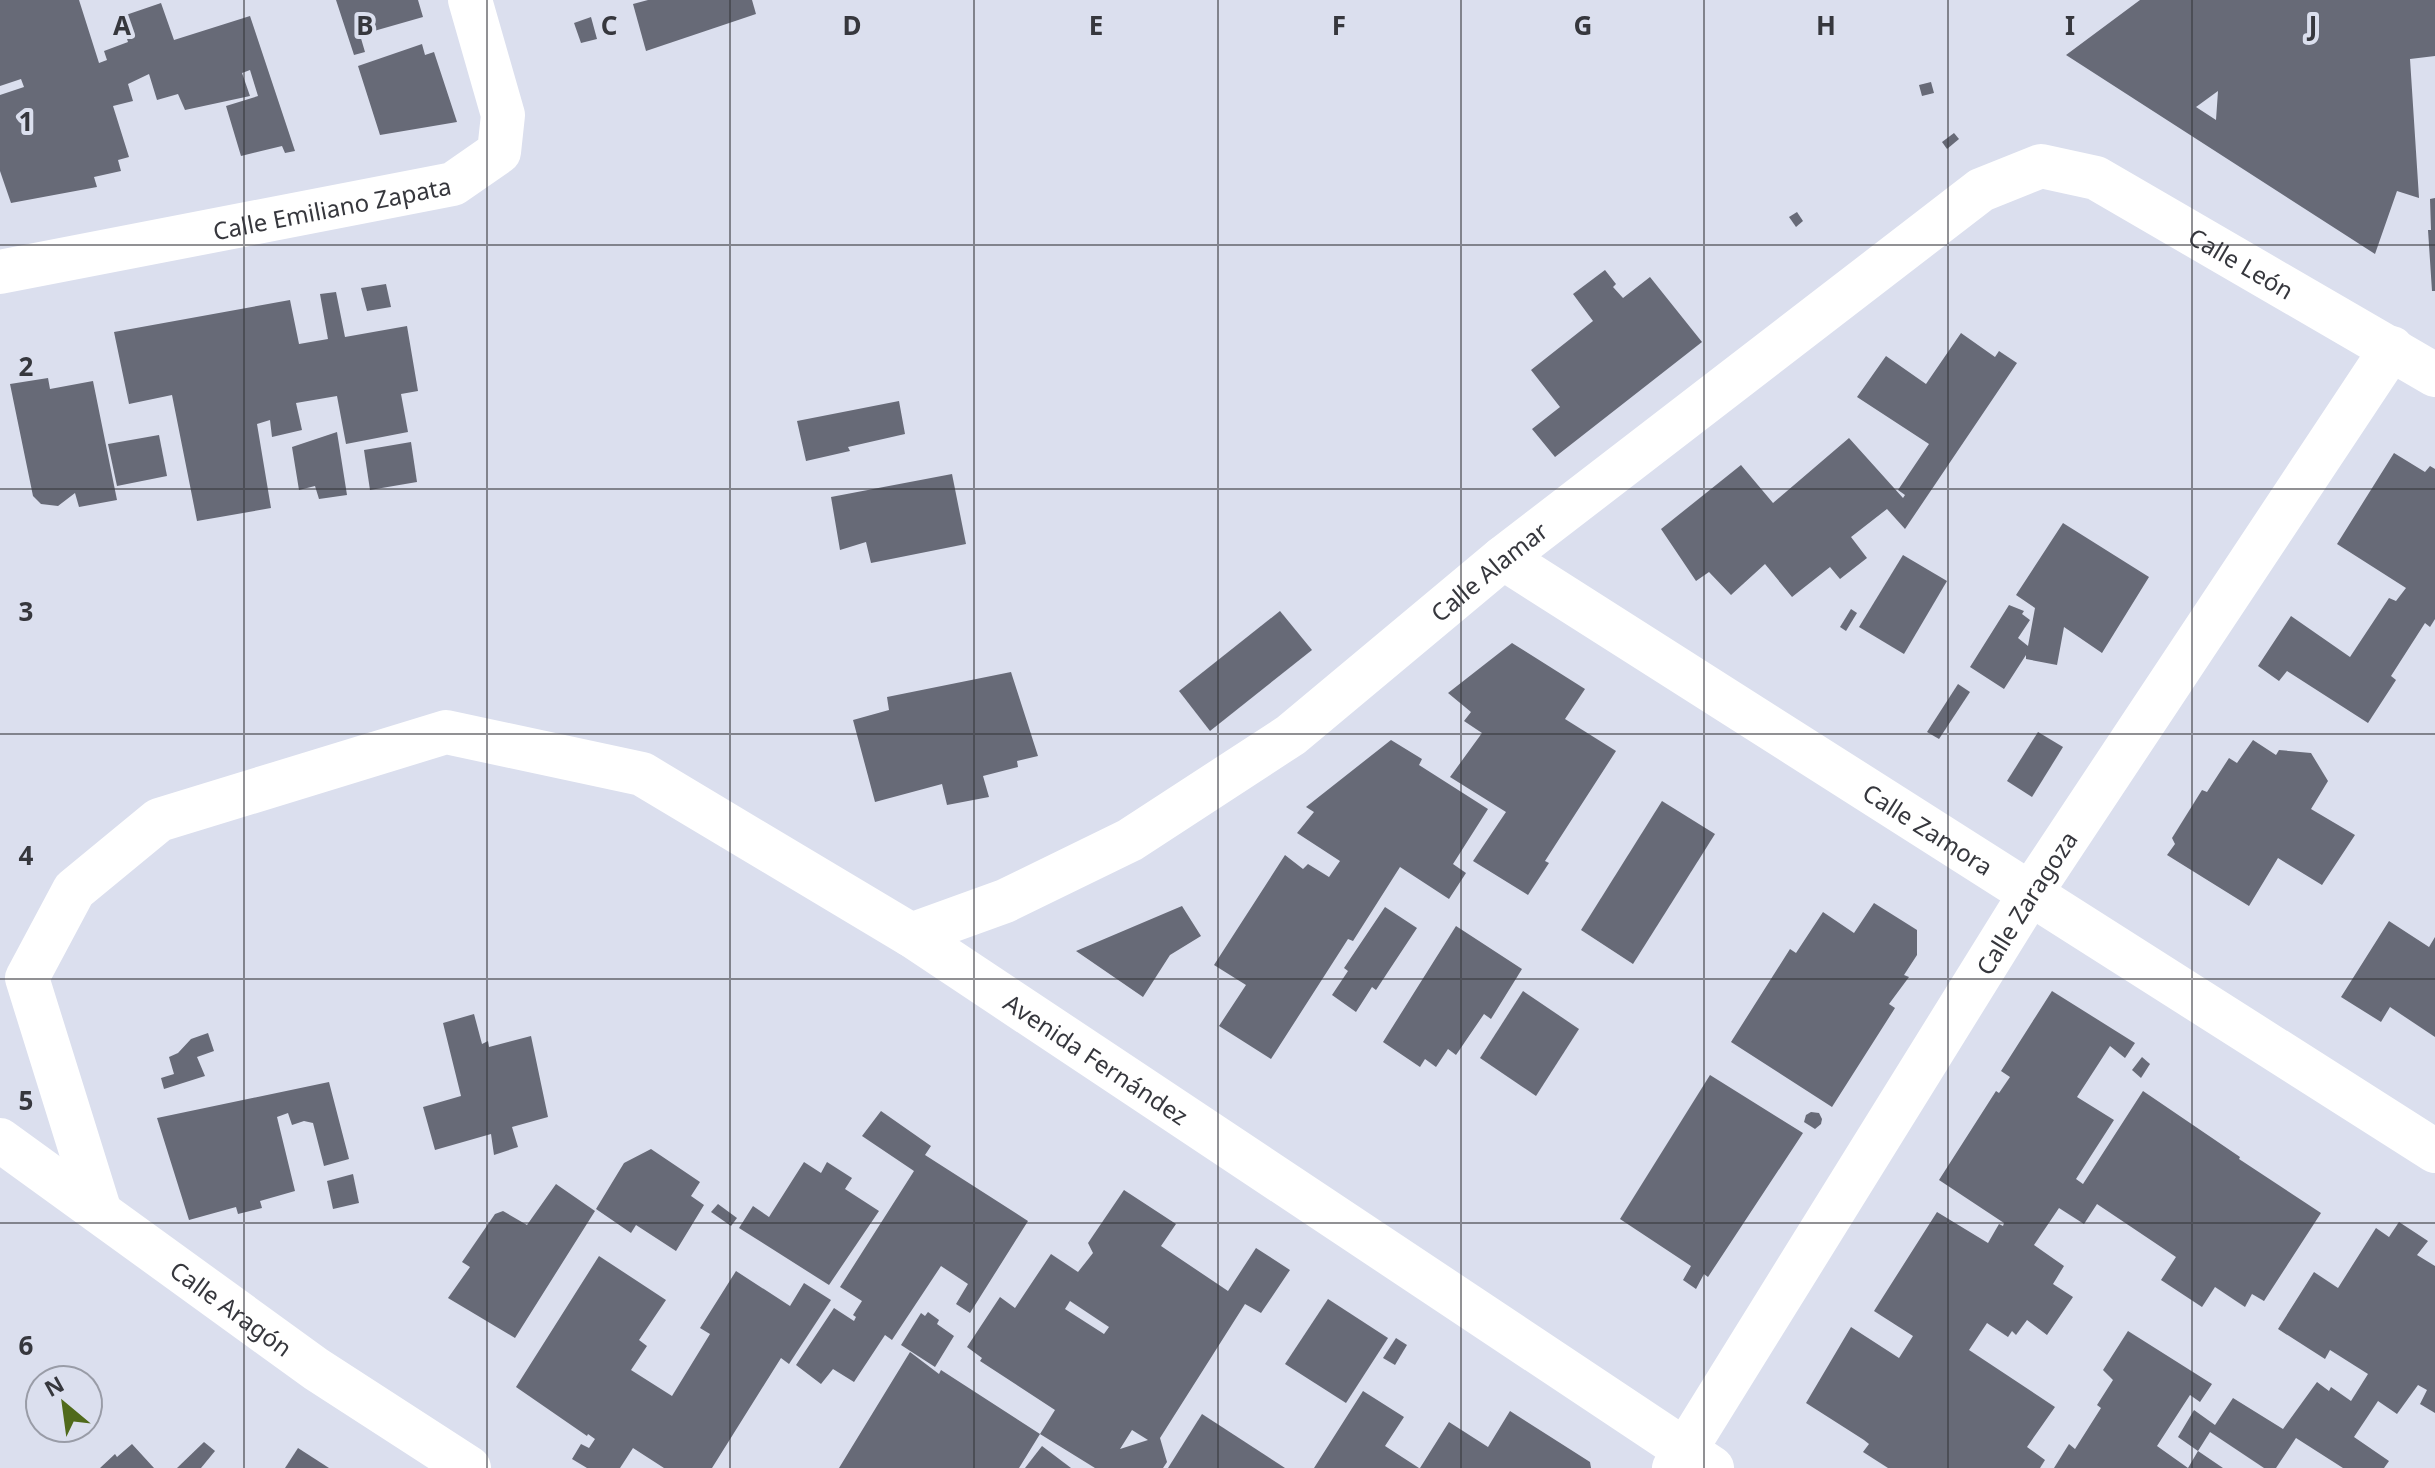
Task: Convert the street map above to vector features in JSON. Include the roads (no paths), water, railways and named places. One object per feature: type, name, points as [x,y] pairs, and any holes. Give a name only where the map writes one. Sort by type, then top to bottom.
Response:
[{"type":"street","name":"Calle Emiliano Zapata","points":[[0,272],[453,184],[499,152],[503,115],[470,0]]},
{"type":"street","name":"Calle León","points":[[2041,166],[2096,178],[2435,375]]},
{"type":"street","name":"Calle Alamar","points":[[911,935],[1005,901],[1130,840],[1291,735],[1503,558],[1981,190],[2041,166]]},
{"type":"street","name":"Calle Zaragoza","points":[[1691,1462],[2030,894],[2392,348]]},
{"type":"street","name":"Calle Zamora","points":[[1503,558],[2435,1151]]},
{"type":"street","name":"Avenida Fernández","points":[[100,1212],[27,978],[74,890],[159,820],[446,732],[642,774],[911,935],[1691,1462]]},
{"type":"street","name":"Calle Aragón","points":[[0,1140],[316,1369],[469,1468]]}]
